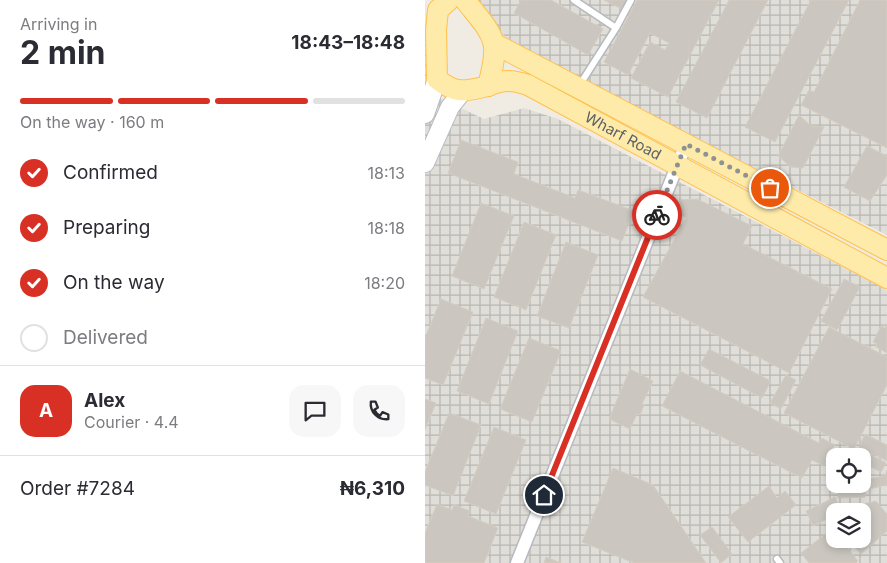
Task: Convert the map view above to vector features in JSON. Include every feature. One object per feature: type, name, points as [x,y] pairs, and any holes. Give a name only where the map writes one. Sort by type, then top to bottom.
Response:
[{"type":"main road","points":[[465,0],[492,34],[495,44],[493,66],[488,86]]},
{"type":"main road","points":[[425,114],[437,78],[436,30],[440,3]]},
{"type":"main road","name":"Wharf Road","points":[[495,44],[887,250]]},
{"type":"main road","points":[[425,162],[450,107],[462,92],[447,86],[437,78]]},
{"type":"main road","name":"Wharf Road","points":[[462,92],[507,80],[529,85],[887,278]]},
{"type":"street","points":[[517,563],[686,144]]},
{"type":"lane","points":[[574,0],[616,28]]},
{"type":"lane","points":[[578,88],[616,28],[631,0]]},
{"type":"shaded area","points":[[425,0],[427,92],[484,119],[524,108],[558,119],[887,290],[887,563],[425,563]]},
{"type":"shaded area","points":[[477,0],[887,0],[887,235],[533,57],[491,26]]},
{"type":"building","points":[[521,0],[551,0],[603,29],[588,55],[514,13]]},
{"type":"building","points":[[604,0],[627,0],[622,9]]},
{"type":"building","points":[[637,0],[719,0],[668,97],[631,78],[650,42],[665,50],[669,43],[650,33],[628,75],[604,62]]},
{"type":"building","points":[[729,0],[768,0],[707,118],[676,102]]},
{"type":"building","points":[[811,0],[849,0],[775,142],[745,127]]},
{"type":"building","points":[[860,0],[887,0],[887,148],[801,105],[809,90],[814,92]]},
{"type":"building","points":[[799,115],[811,126],[824,127],[803,168],[791,167],[778,156]]},
{"type":"building","points":[[461,140],[518,162],[514,174],[575,198],[578,190],[634,211],[622,241],[448,173]]},
{"type":"building","points":[[867,146],[887,156],[887,175],[870,201],[844,187]]},
{"type":"building","points":[[697,199],[752,226],[743,244],[832,289],[789,373],[643,297],[686,218],[675,211],[680,200]]},
{"type":"building","points":[[481,203],[514,216],[484,289],[452,276]]},
{"type":"building","points":[[524,222],[556,235],[526,310],[494,297]]},
{"type":"building","points":[[566,242],[598,255],[569,328],[537,316]]},
{"type":"building","points":[[844,279],[860,287],[837,330],[821,321]]},
{"type":"building","points":[[441,299],[473,312],[443,385],[425,378],[425,338]]},
{"type":"building","points":[[486,318],[518,331],[489,404],[457,391]]},
{"type":"building","points":[[887,325],[887,353],[876,347],[877,344],[873,342],[881,326],[885,328]]},
{"type":"building","points":[[829,327],[887,357],[887,385],[855,448],[784,413]]},
{"type":"building","points":[[529,338],[561,351],[532,422],[500,409]]},
{"type":"building","points":[[709,349],[771,381],[762,398],[700,365]]},
{"type":"building","points":[[630,369],[653,381],[642,404],[644,405],[640,415],[637,414],[630,429],[609,419]]},
{"type":"building","points":[[680,371],[819,443],[822,438],[835,445],[833,448],[826,448],[826,462],[824,466],[812,460],[802,478],[662,406]]},
{"type":"building","points":[[786,375],[796,380],[781,409],[770,403]]},
{"type":"building","points":[[425,399],[436,403],[425,430]]},
{"type":"building","points":[[449,413],[481,425],[453,496],[425,485],[425,472]]},
{"type":"building","points":[[494,427],[526,440],[496,514],[464,501]]},
{"type":"building","points":[[865,434],[887,445],[887,461],[871,453],[871,448],[859,447]]},
{"type":"building","points":[[871,455],[886,463],[881,472],[871,467]]},
{"type":"building","points":[[613,468],[653,485],[706,563],[634,563],[582,542]]},
{"type":"building","points":[[887,470],[887,485],[871,489],[871,478],[885,476]]},
{"type":"building","points":[[769,486],[777,498],[785,491],[796,505],[748,542],[728,517]]},
{"type":"building","points":[[838,493],[865,493],[865,497],[838,498]]},
{"type":"building","points":[[835,497],[838,503],[826,503],[826,520],[813,526],[806,511]]},
{"type":"building","points":[[876,501],[887,514],[887,531],[871,545],[871,503],[868,503]]},
{"type":"building","points":[[437,504],[452,510],[454,505],[470,511],[468,516],[498,528],[484,563],[425,563],[425,533]]},
{"type":"building","points":[[712,527],[732,554],[721,563],[700,535]]},
{"type":"building","points":[[826,534],[826,548],[847,548],[858,561],[856,563],[809,563],[801,553]]},
{"type":"building","points":[[855,548],[868,548],[861,554]]},
{"type":"building","points":[[546,557],[561,563],[544,563]]},
{"type":"way so far","points":[[657,215],[686,144],[770,188]]},
{"type":"route","points":[[544,495],[657,215]]}]
